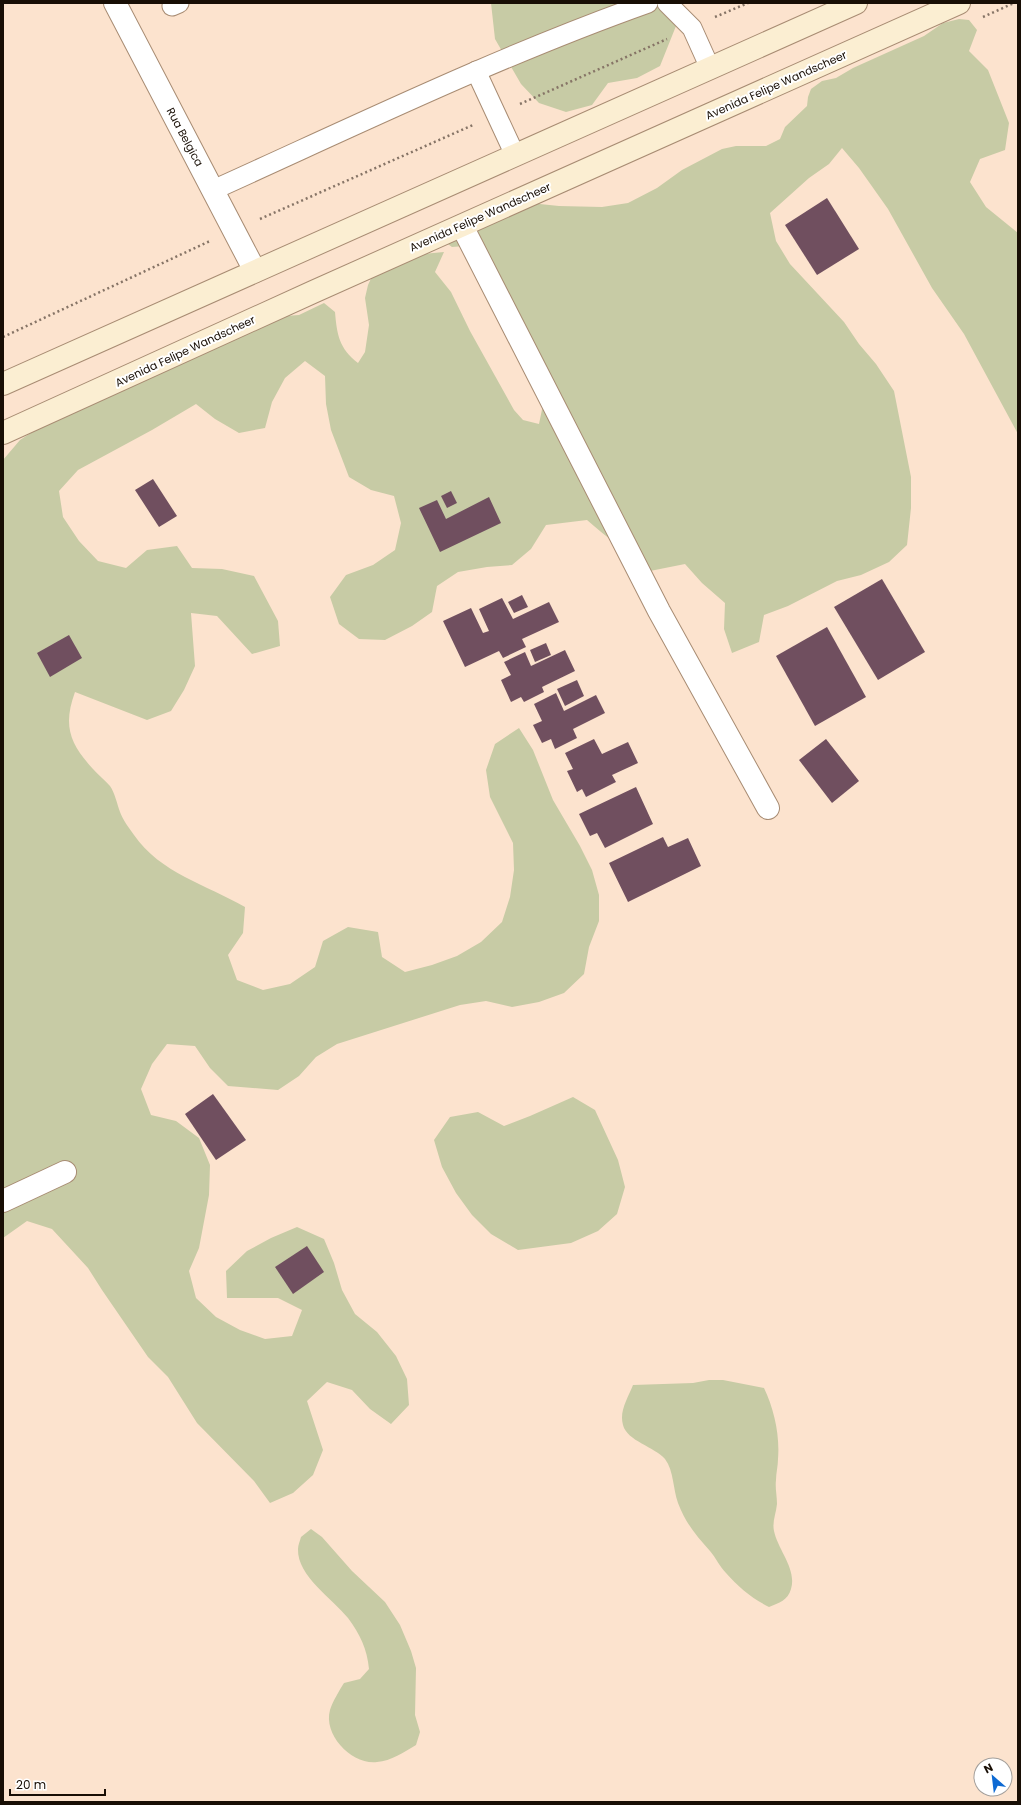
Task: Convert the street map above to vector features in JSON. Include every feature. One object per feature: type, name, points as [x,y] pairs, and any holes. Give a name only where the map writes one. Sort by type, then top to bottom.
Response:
[{"type":"main road","points":[[3,384],[856,3]]},
{"type":"main road","name":"Avenida Felipe Wandscheer","points":[[3,433],[959,3]]},
{"type":"street","name":"Rua Belgica","points":[[115,3],[255,271]]},
{"type":"street","points":[[462,226],[658,611],[768,808]]},
{"type":"street","points":[[3,1200],[65,1172]]},
{"type":"lane","points":[[213,190],[476,71],[598,21],[648,3]]},
{"type":"lane","points":[[667,3],[692,28],[710,68]]},
{"type":"lane","points":[[476,71],[516,155]]},
{"type":"path","points":[[3,337],[234,230],[748,3]]},
{"type":"green space","points":[[491,3],[677,3],[680,16],[660,66],[637,78],[608,83],[592,105],[566,112],[539,103],[521,84],[495,39]]},
{"type":"green space","points":[[959,19],[969,20],[977,30],[969,51],[988,70],[1009,123],[1005,150],[980,159],[970,182],[986,207],[1018,233],[1018,434],[964,334],[932,288],[888,209],[859,168],[842,148],[829,164],[809,178],[770,213],[776,241],[790,264],[844,322],[859,344],[876,364],[894,391],[911,477],[911,508],[907,545],[889,562],[861,575],[837,581],[788,606],[764,615],[759,642],[732,653],[724,629],[725,603],[702,583],[685,564],[650,571],[587,520],[546,525],[531,549],[512,565],[487,567],[458,572],[437,586],[432,612],[412,626],[385,640],[359,639],[339,624],[330,597],[346,575],[373,565],[395,550],[401,523],[394,496],[371,490],[349,477],[331,430],[326,404],[325,376],[305,361],[285,378],[272,402],[265,428],[239,433],[215,419],[196,404],[152,430],[78,470],[59,491],[63,517],[79,541],[98,561],[126,568],[147,550],[177,546],[192,568],[222,569],[254,576],[278,621],[280,646],[252,654],[217,616],[191,613],[195,666],[184,690],[171,711],[147,720],[75,692],[69,714],[70,733],[78,751],[110,786],[126,824],[145,848],[171,869],[245,907],[243,933],[228,955],[237,980],[263,990],[290,984],[315,967],[323,941],[348,927],[378,932],[382,957],[405,972],[432,965],[457,956],[481,942],[502,922],[510,897],[514,870],[513,843],[490,797],[486,770],[495,744],[519,728],[533,750],[553,800],[592,870],[599,895],[599,921],[589,947],[584,974],[564,993],[539,1002],[512,1007],[486,1001],[460,1005],[337,1044],[316,1057],[299,1076],[278,1090],[228,1086],[210,1068],[195,1046],[167,1044],[152,1064],[141,1089],[151,1115],[176,1121],[199,1138],[210,1165],[209,1195],[199,1248],[189,1271],[196,1298],[216,1317],[240,1330],[265,1339],[292,1336],[302,1310],[278,1298],[227,1298],[226,1271],[247,1251],[271,1238],[297,1227],[324,1239],[334,1263],[342,1290],[355,1314],[377,1332],[396,1356],[407,1379],[409,1405],[391,1424],[370,1409],[352,1390],[327,1382],[307,1401],[323,1450],[313,1475],[293,1493],[270,1503],[254,1481],[197,1423],[168,1377],[148,1357],[88,1268],[52,1229],[27,1221],[3,1238],[3,460],[20,440],[46,423],[272,317],[299,315],[324,303],[335,312],[340,340],[347,352],[358,363],[365,352],[369,325],[365,298],[368,285],[375,270],[412,255],[444,252],[435,272],[451,292],[470,331],[514,410],[523,420],[539,424],[545,395],[465,246],[452,247],[445,242],[530,203],[559,206],[602,207],[628,203],[657,188],[682,170],[722,149],[736,146],[766,146],[780,139],[785,127],[807,106],[811,89],[822,81],[836,78],[853,68],[924,36],[943,23]]},
{"type":"green space","points":[[573,1097],[595,1110],[618,1160],[625,1187],[617,1214],[598,1231],[571,1243],[518,1250],[491,1234],[472,1215],[456,1193],[442,1167],[434,1140],[450,1117],[478,1112],[504,1126]]},
{"type":"green space","points":[[709,1380],[723,1380],[764,1388],[771,1405],[778,1441],[776,1483],[777,1504],[774,1531],[789,1567],[792,1582],[788,1596],[769,1607],[746,1592],[724,1571],[684,1517],[676,1498],[672,1475],[665,1459],[655,1451],[635,1440],[626,1431],[623,1425],[623,1410],[633,1385],[693,1383]]},
{"type":"green space","points":[[311,1529],[322,1537],[352,1571],[385,1602],[400,1625],[411,1651],[416,1668],[415,1715],[420,1732],[416,1745],[387,1760],[368,1762],[358,1759],[342,1746],[335,1738],[331,1729],[329,1720],[330,1710],[344,1683],[360,1679],[369,1669],[365,1648],[356,1630],[342,1611],[309,1578],[299,1559],[298,1548],[301,1537]]},
{"type":"building","points":[[827,198],[859,249],[817,275],[785,225]]},
{"type":"building","points":[[153,479],[177,516],[159,527],[135,490]]},
{"type":"building","points":[[451,491],[457,503],[447,508],[441,496]]},
{"type":"building","points":[[489,497],[501,523],[440,552],[419,508],[437,500],[446,519]]},
{"type":"building","points":[[882,579],[925,652],[878,680],[834,607]]},
{"type":"building","points":[[522,595],[528,607],[514,613],[508,602]]},
{"type":"building","points":[[502,598],[513,619],[549,602],[559,622],[522,639],[526,647],[503,658],[499,651],[465,667],[443,621],[471,608],[483,633],[489,631],[479,609]]},
{"type":"building","points":[[827,627],[866,697],[815,726],[776,656]]},
{"type":"building","points":[[69,635],[82,658],[50,677],[37,653]]},
{"type":"building","points":[[546,643],[551,655],[535,662],[530,650]]},
{"type":"building","points":[[565,650],[575,671],[542,687],[544,692],[524,702],[521,697],[511,702],[501,680],[511,675],[504,662],[525,652],[531,666]]},
{"type":"building","points":[[577,680],[584,696],[565,706],[557,689]]},
{"type":"building","points":[[556,693],[564,711],[596,695],[605,713],[573,729],[577,738],[555,749],[551,739],[542,743],[533,725],[542,721],[534,704]]},
{"type":"building","points":[[594,739],[602,754],[628,742],[638,763],[612,775],[616,782],[586,797],[582,789],[577,792],[567,771],[573,769],[565,753]]},
{"type":"building","points":[[826,739],[859,781],[832,803],[799,760]]},
{"type":"building","points":[[636,787],[653,824],[605,848],[597,833],[590,836],[579,814]]},
{"type":"building","points":[[663,837],[668,847],[688,838],[701,866],[628,902],[609,863]]},
{"type":"building","points":[[213,1094],[246,1140],[216,1160],[185,1114]]},
{"type":"building","points":[[307,1246],[324,1272],[293,1294],[275,1267]]}]
